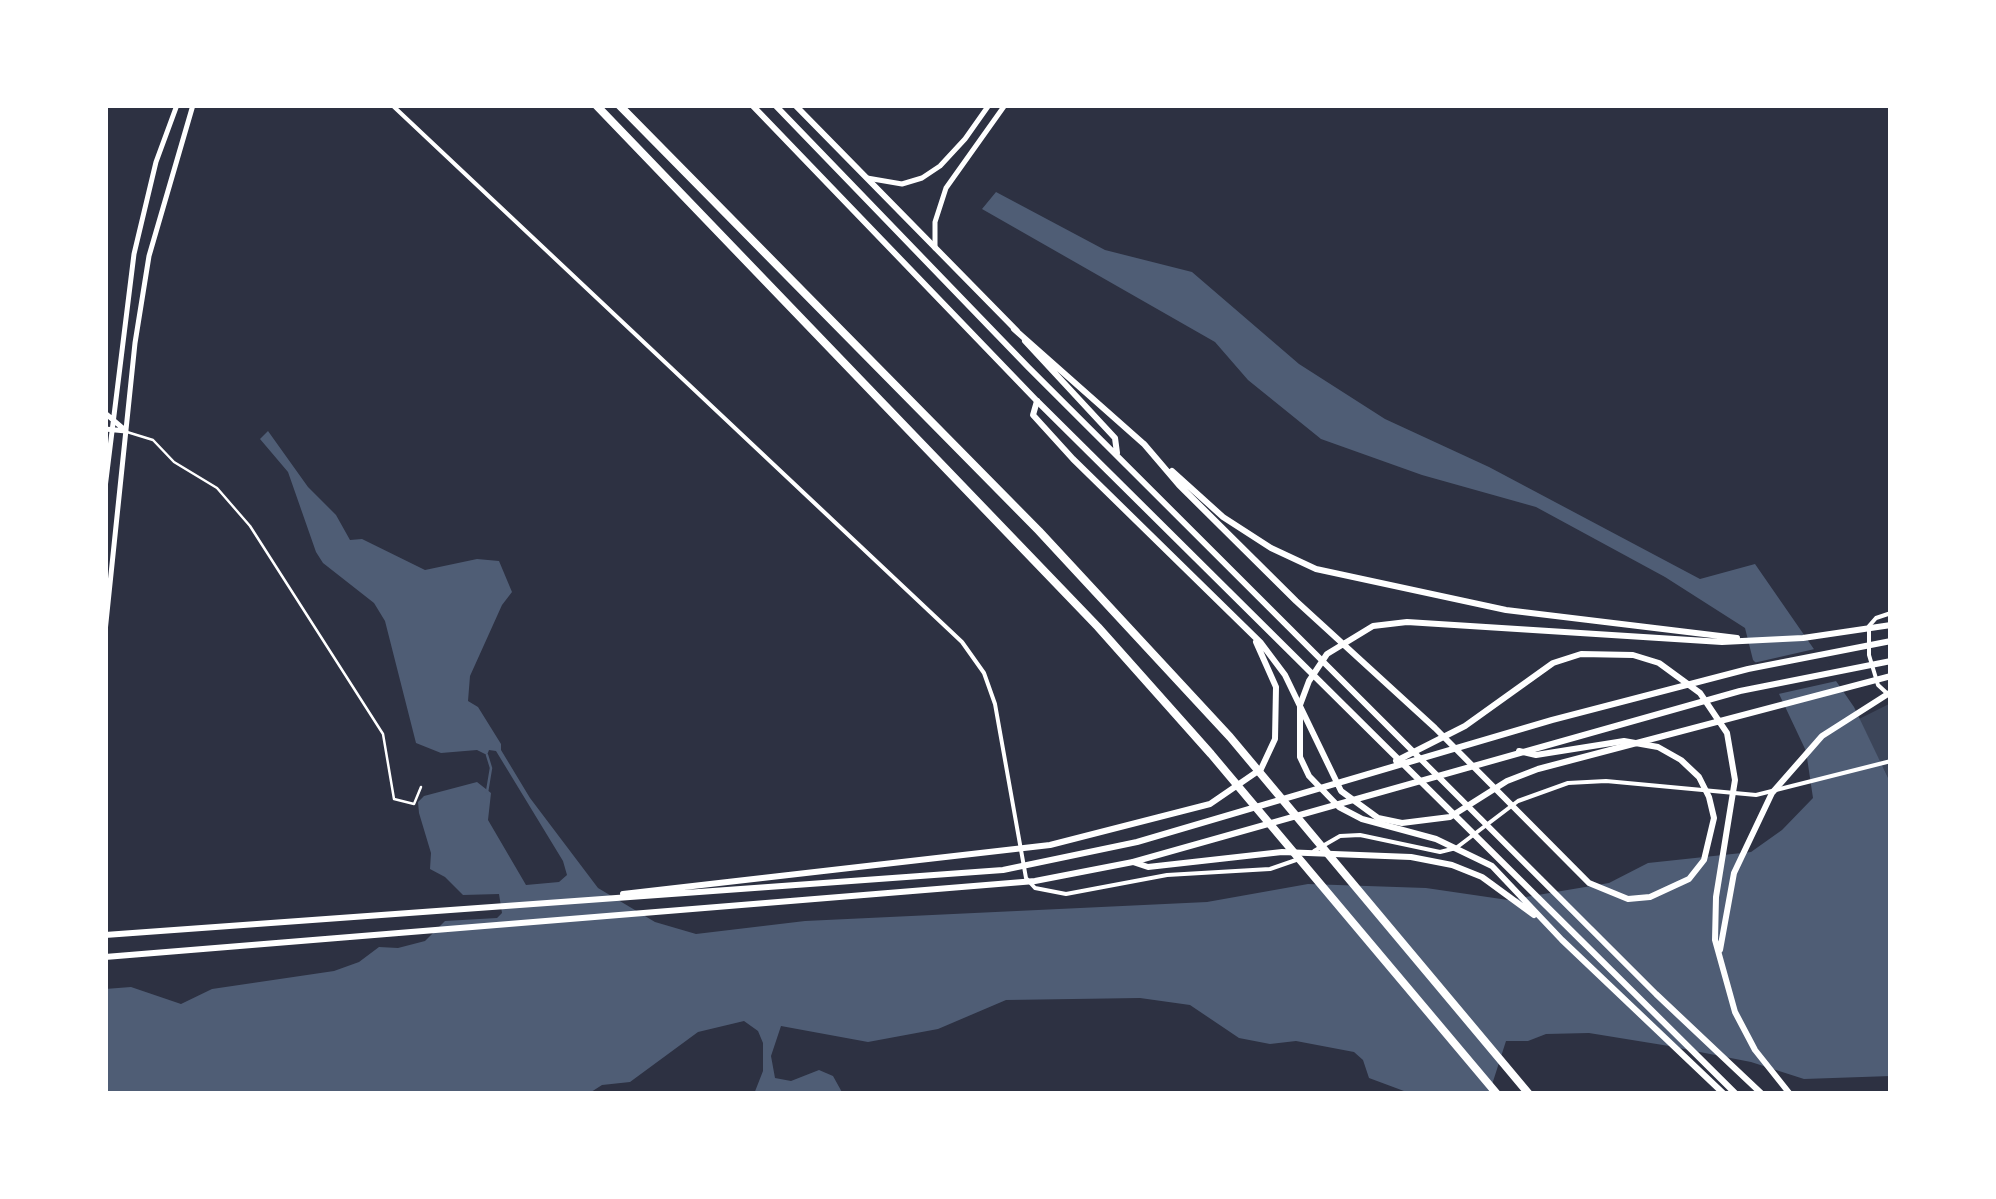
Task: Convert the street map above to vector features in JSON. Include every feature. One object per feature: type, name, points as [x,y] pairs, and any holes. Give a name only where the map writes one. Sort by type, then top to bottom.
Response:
[{"type":"highway","points":[[596,105],[1098,627],[1211,754],[1496,1094]]},
{"type":"highway","points":[[620,105],[1039,531],[1230,737],[1528,1094]]},
{"type":"main road","points":[[105,488],[108,414],[134,254],[156,162],[177,105]]},
{"type":"main road","points":[[105,632],[149,256],[193,105]]},
{"type":"main road","points":[[752,105],[1036,401],[1736,1094]]},
{"type":"main road","points":[[775,105],[1117,454],[1656,994],[1762,1094]]},
{"type":"main road","points":[[795,105],[1116,438],[1117,454]]},
{"type":"main road","points":[[864,177],[902,184],[922,178],[940,166],[989,105]]},
{"type":"main road","points":[[936,248],[935,222],[946,188],[1005,105]]},
{"type":"main road","points":[[1014,329],[1224,517],[1270,548],[1316,569],[1506,610],[1743,640]]},
{"type":"main road","points":[[1036,401],[1034,416],[1073,459],[1253,636],[1285,674],[1341,791],[1378,818],[1402,823],[1450,817],[1507,781],[1538,769],[1891,676]]},
{"type":"main road","points":[[108,414],[126,431]]},
{"type":"main road","points":[[108,430],[126,431]]},
{"type":"main road","points":[[1144,444],[1296,601],[1389,685],[1575,873],[1598,889],[1628,899],[1650,897],[1688,879],[1704,860],[1714,818],[1699,777],[1681,760],[1658,747],[1624,741],[1536,756],[1519,751]]},
{"type":"main road","points":[[1724,1094],[1562,940],[1492,866],[1460,848],[1362,820],[1339,807],[1309,776],[1300,757],[1300,706],[1309,681],[1328,654],[1347,638],[1372,626],[1407,622],[1651,640],[1743,640],[1803,638],[1891,624]]},
{"type":"main road","points":[[578,900],[784,873],[974,856],[1158,820],[1231,794],[1261,769],[1270,754],[1279,702],[1271,672],[1253,636]]},
{"type":"main road","points":[[105,936],[294,919],[1003,870],[1137,842],[1382,769],[1748,669],[1891,641]]},
{"type":"main road","points":[[1382,769],[1465,726],[1553,664],[1580,654],[1606,652],[1659,664],[1700,693],[1727,733],[1734,758],[1733,809],[1716,897],[1720,956],[1735,1012],[1755,1050],[1790,1094]]},
{"type":"main road","points":[[105,957],[1035,882],[1133,862],[1740,691],[1891,661]]},
{"type":"main road","points":[[1720,956],[1734,873],[1772,793],[1822,736],[1891,695]]},
{"type":"main road","points":[[1133,862],[1148,867],[1213,856],[1298,852],[1439,862],[1482,877],[1562,940]]},
{"type":"street","points":[[392,105],[962,642],[984,672],[995,704],[1026,878],[1035,888],[1066,894],[1167,874],[1270,868],[1292,863],[1340,836],[1360,836],[1440,852],[1472,839],[1518,800],[1568,783],[1606,781],[1756,795],[1891,762]]},
{"type":"street","points":[[1891,613],[1876,618],[1869,626],[1868,654],[1878,685],[1891,695]]},
{"type":"lane","points":[[126,431],[153,440],[174,462],[217,488],[250,526],[383,734],[394,799],[414,804],[421,787]]},
{"type":"shaded area","points":[[996,192],[1105,250],[1192,272],[1299,364],[1385,419],[1489,467],[1700,579],[1755,564],[1854,707],[1891,784],[1891,1076],[1804,1079],[1751,1062],[1669,1046],[1589,1033],[1546,1034],[1528,1041],[1506,1041],[1489,1094],[1412,1094],[1369,1078],[1363,1060],[1354,1052],[1296,1041],[1270,1044],[1239,1038],[1190,1005],[1140,998],[1006,1000],[938,1029],[868,1042],[781,1026],[771,1056],[775,1078],[791,1081],[819,1070],[833,1076],[843,1094],[754,1094],[763,1071],[763,1043],[758,1031],[744,1021],[698,1032],[630,1082],[602,1085],[588,1094],[105,1094],[105,989],[131,987],[181,1004],[212,989],[334,971],[359,962],[379,947],[398,948],[425,941],[445,921],[497,918],[502,913],[499,894],[463,895],[430,869],[431,853],[418,802],[424,796],[477,782],[491,793],[488,820],[526,885],[559,882],[567,875],[563,861],[496,751],[489,750],[487,755],[477,750],[441,753],[416,743],[385,621],[374,603],[323,563],[316,552],[288,472],[260,439],[268,431],[308,487],[336,515],[350,540],[362,539],[425,570],[477,559],[499,561],[512,592],[502,605],[470,676],[468,701],[478,707],[530,798],[598,888],[655,922],[696,934],[805,921],[1207,902],[1308,884],[1426,888],[1508,900],[1609,883],[1648,863],[1751,852],[1782,830],[1813,798],[1806,751],[1772,679],[1753,660],[1745,628],[1665,577],[1536,507],[1422,475],[1321,439],[1248,380],[1215,342],[982,209]]},
{"type":"shaded area","points":[[1891,703],[1891,784],[1859,719]]},
{"type":"pier","points":[[1819,648],[1841,680],[1774,695],[1749,664]]},
{"type":"waterway","points":[[487,755],[491,768],[487,792]]}]
